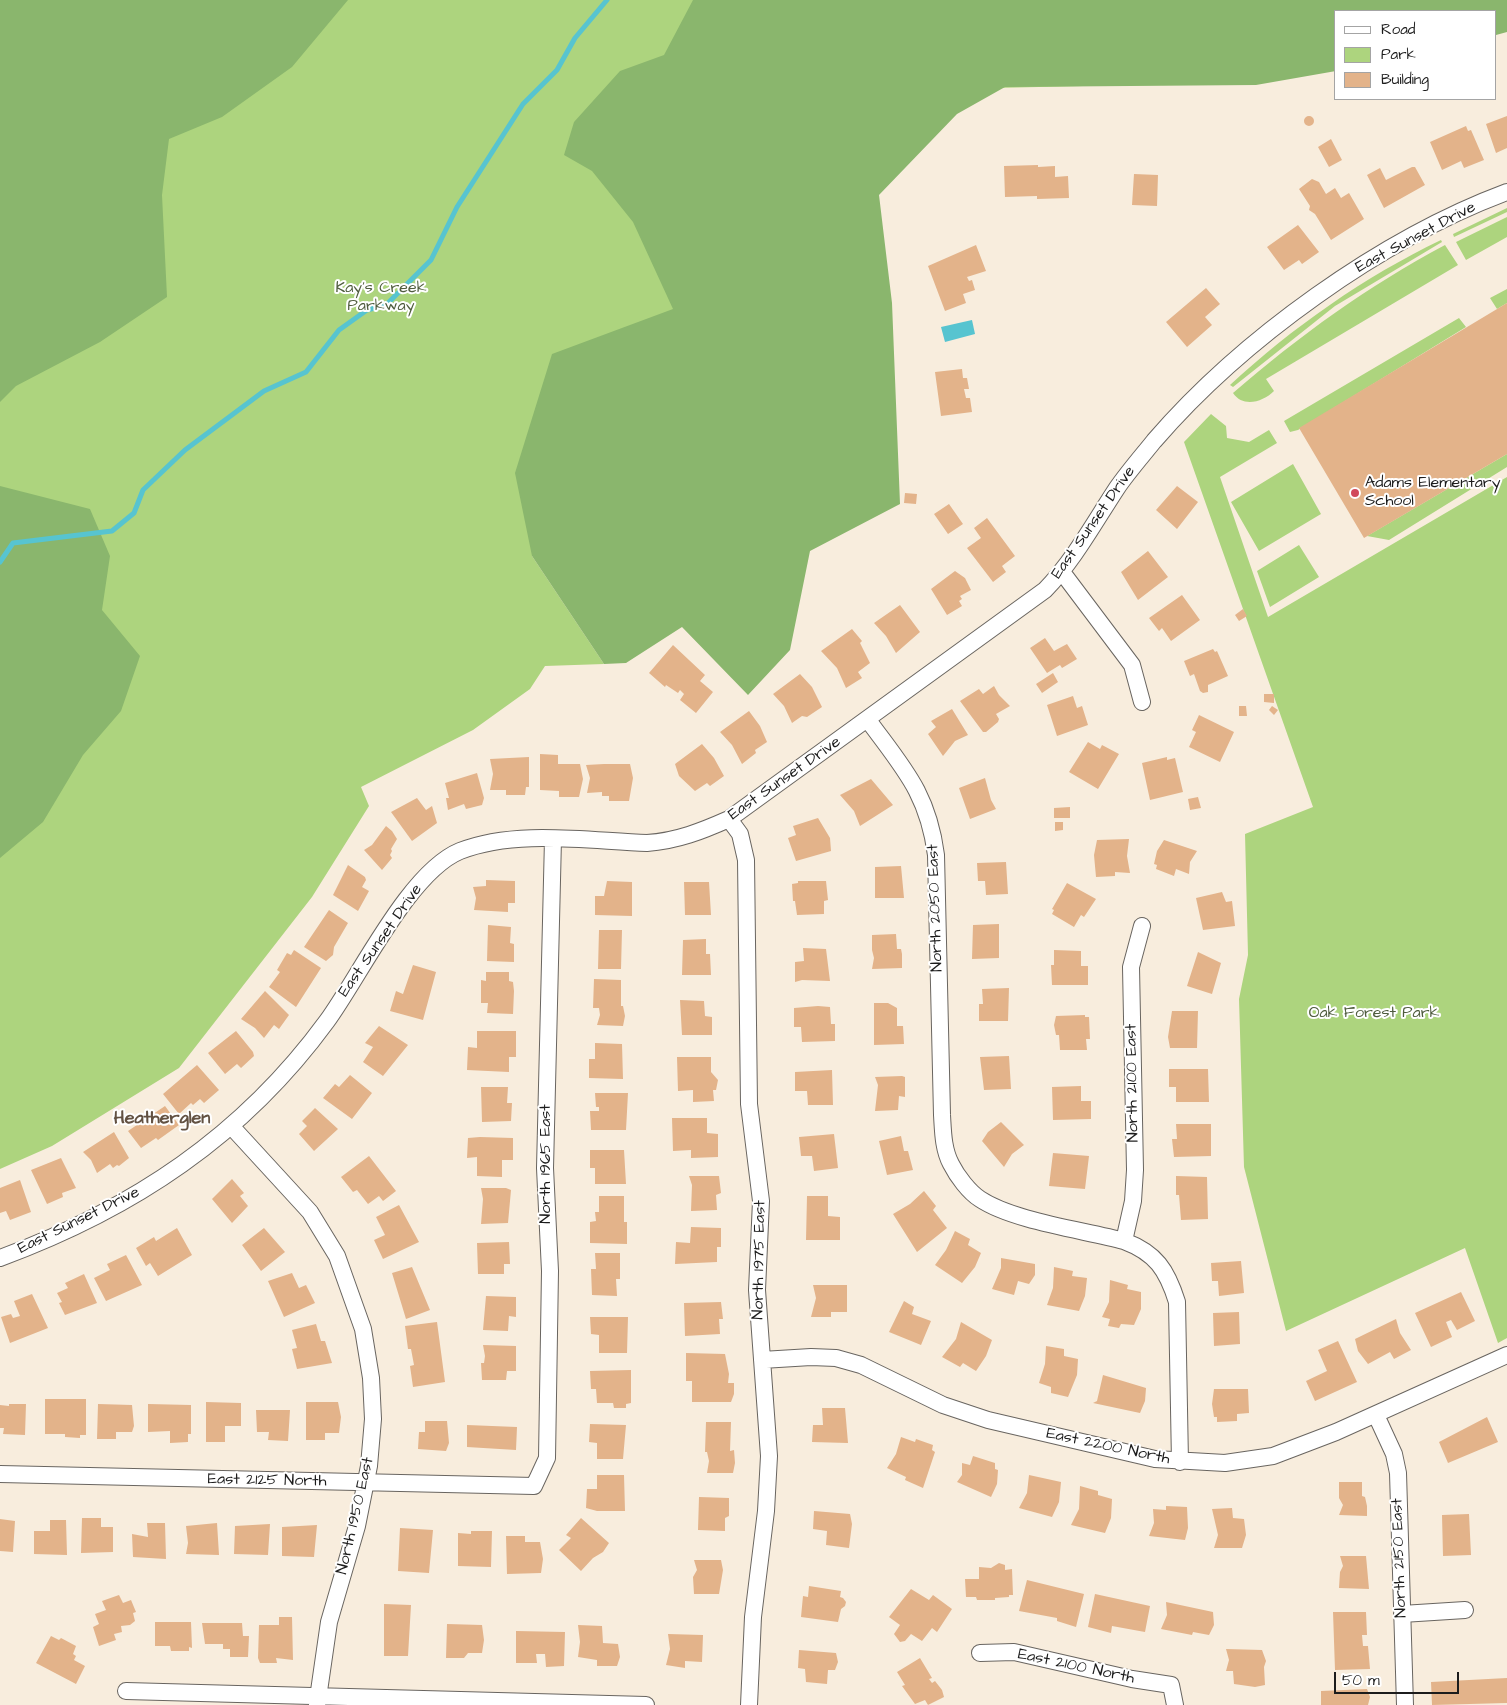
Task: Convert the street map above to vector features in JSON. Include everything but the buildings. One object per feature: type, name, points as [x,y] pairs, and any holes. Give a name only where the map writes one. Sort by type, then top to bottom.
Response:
[{"type":"street","name":"East Sunset Drive","points":[[0,1258],[38,1244],[124,1202],[178,1167],[232,1127],[273,1087],[327,1021],[404,902],[429,873],[458,852],[487,842],[553,840],[668,842],[689,836],[729,819],[1045,590],[1062,572],[1118,486],[1155,440],[1202,391],[1294,311],[1379,255],[1440,223],[1507,192]]},
{"type":"street","points":[[1062,572],[1132,664],[1142,702]]},
{"type":"street","name":"North 2050 East","points":[[868,720],[912,781],[926,806],[932,827],[936,854],[942,1115],[944,1141],[951,1163],[964,1183],[978,1199],[1002,1211],[1124,1241]]},
{"type":"street","name":"North 1975 East","points":[[729,819],[740,834],[746,860],[749,1104],[762,1201],[757,1290],[769,1456],[766,1510],[753,1617],[749,1705]]},
{"type":"street","name":"North 1965 East","points":[[534,1486],[547,1458],[550,1271],[545,1168],[553,840]]},
{"type":"street","name":"North 2100 East","points":[[1124,1241],[1133,1201],[1135,1170],[1131,967],[1142,926]]},
{"type":"street","name":"North 1950 East","points":[[232,1127],[310,1212],[337,1256],[352,1293],[363,1329],[371,1378],[374,1419],[366,1484],[357,1526],[329,1622],[317,1701]]},
{"type":"street","points":[[1124,1241],[1141,1248],[1153,1257],[1170,1278],[1177,1302],[1180,1462]]},
{"type":"street","name":"East 2200 North","points":[[762,1360],[811,1356],[836,1358],[861,1366],[943,1405],[988,1420],[1123,1452],[1180,1462],[1226,1463],[1273,1456],[1376,1415],[1507,1355]]},
{"type":"street","name":"North 2150 East","points":[[1376,1415],[1394,1454],[1398,1473],[1405,1705]]},
{"type":"street","name":"East 2125 North","points":[[0,1474],[366,1484],[534,1486]]},
{"type":"street","points":[[1402,1614],[1465,1610]]},
{"type":"street","name":"East 2100 North","points":[[980,1653],[1014,1652],[1132,1679],[1171,1685],[1175,1705]]},
{"type":"street","points":[[126,1691],[317,1701],[646,1705]]},
{"type":"green space","points":[[0,0],[348,0],[292,67],[222,117],[169,139],[162,195],[167,297],[100,342],[16,386],[0,402]]},
{"type":"green space","name":"Kay's Creek Parkway","points":[[119,0],[1335,0],[1084,86],[814,92],[532,556],[604,664],[545,666],[530,689],[473,730],[361,787],[369,806],[312,897],[179,1068],[52,1146],[0,1169],[0,162]]},
{"type":"green space","points":[[693,0],[1507,0],[1507,32],[1497,35],[1497,10],[1334,10],[1334,71],[1256,85],[1005,87],[957,114],[879,195],[892,303],[900,504],[810,551],[790,650],[748,695],[682,627],[626,663],[604,664],[532,556],[515,473],[552,354],[673,309],[633,222],[592,171],[564,155],[574,122],[620,71],[664,55]]},
{"type":"green space","points":[[1507,208],[1507,212],[1454,237],[1453,234]]},
{"type":"green space","points":[[1507,217],[1507,237],[1466,260],[1456,242]]},
{"type":"green space","points":[[1441,240],[1442,242],[1335,306],[1233,387],[1230,385],[1304,323],[1330,305],[1384,270]]},
{"type":"green space","points":[[1445,245],[1458,265],[1266,379],[1274,391],[1264,398],[1247,402],[1237,398],[1233,393],[1335,313],[1389,277]]},
{"type":"green space","points":[[1507,289],[1507,303],[1497,309],[1490,298]]},
{"type":"green space","points":[[1459,318],[1466,327],[1298,430],[1290,432],[1284,421]]},
{"type":"green space","name":"Oak Forest Park","points":[[1211,414],[1226,426],[1227,438],[1249,442],[1269,430],[1277,443],[1220,477],[1268,617],[1507,477],[1507,1338],[1498,1343],[1465,1248],[1286,1331],[1244,1167],[1239,999],[1248,955],[1245,834],[1313,807],[1184,442]]},
{"type":"green space","points":[[1507,454],[1507,467],[1389,540],[1367,536]]},
{"type":"green space","points":[[1293,464],[1321,514],[1259,551],[1231,502]]},
{"type":"green space","points":[[0,486],[90,509],[110,556],[102,610],[140,656],[121,711],[83,755],[43,822],[0,858]]},
{"type":"green space","points":[[1299,545],[1319,577],[1270,607],[1257,571]]},
{"type":"water","points":[[972,320],[975,334],[945,342],[941,327]]},
{"type":"waterway","points":[[0,562],[13,543],[112,531],[134,513],[143,490],[185,450],[264,391],[306,372],[339,330],[367,310],[386,305],[431,260],[457,207],[523,104],[557,70],[575,38],[607,0]]},
{"type":"place","name":"Adams Elementary School","points":[[1355,493]]},
{"type":"district","name":"Heatherglen","points":[[162,1119]]}]
